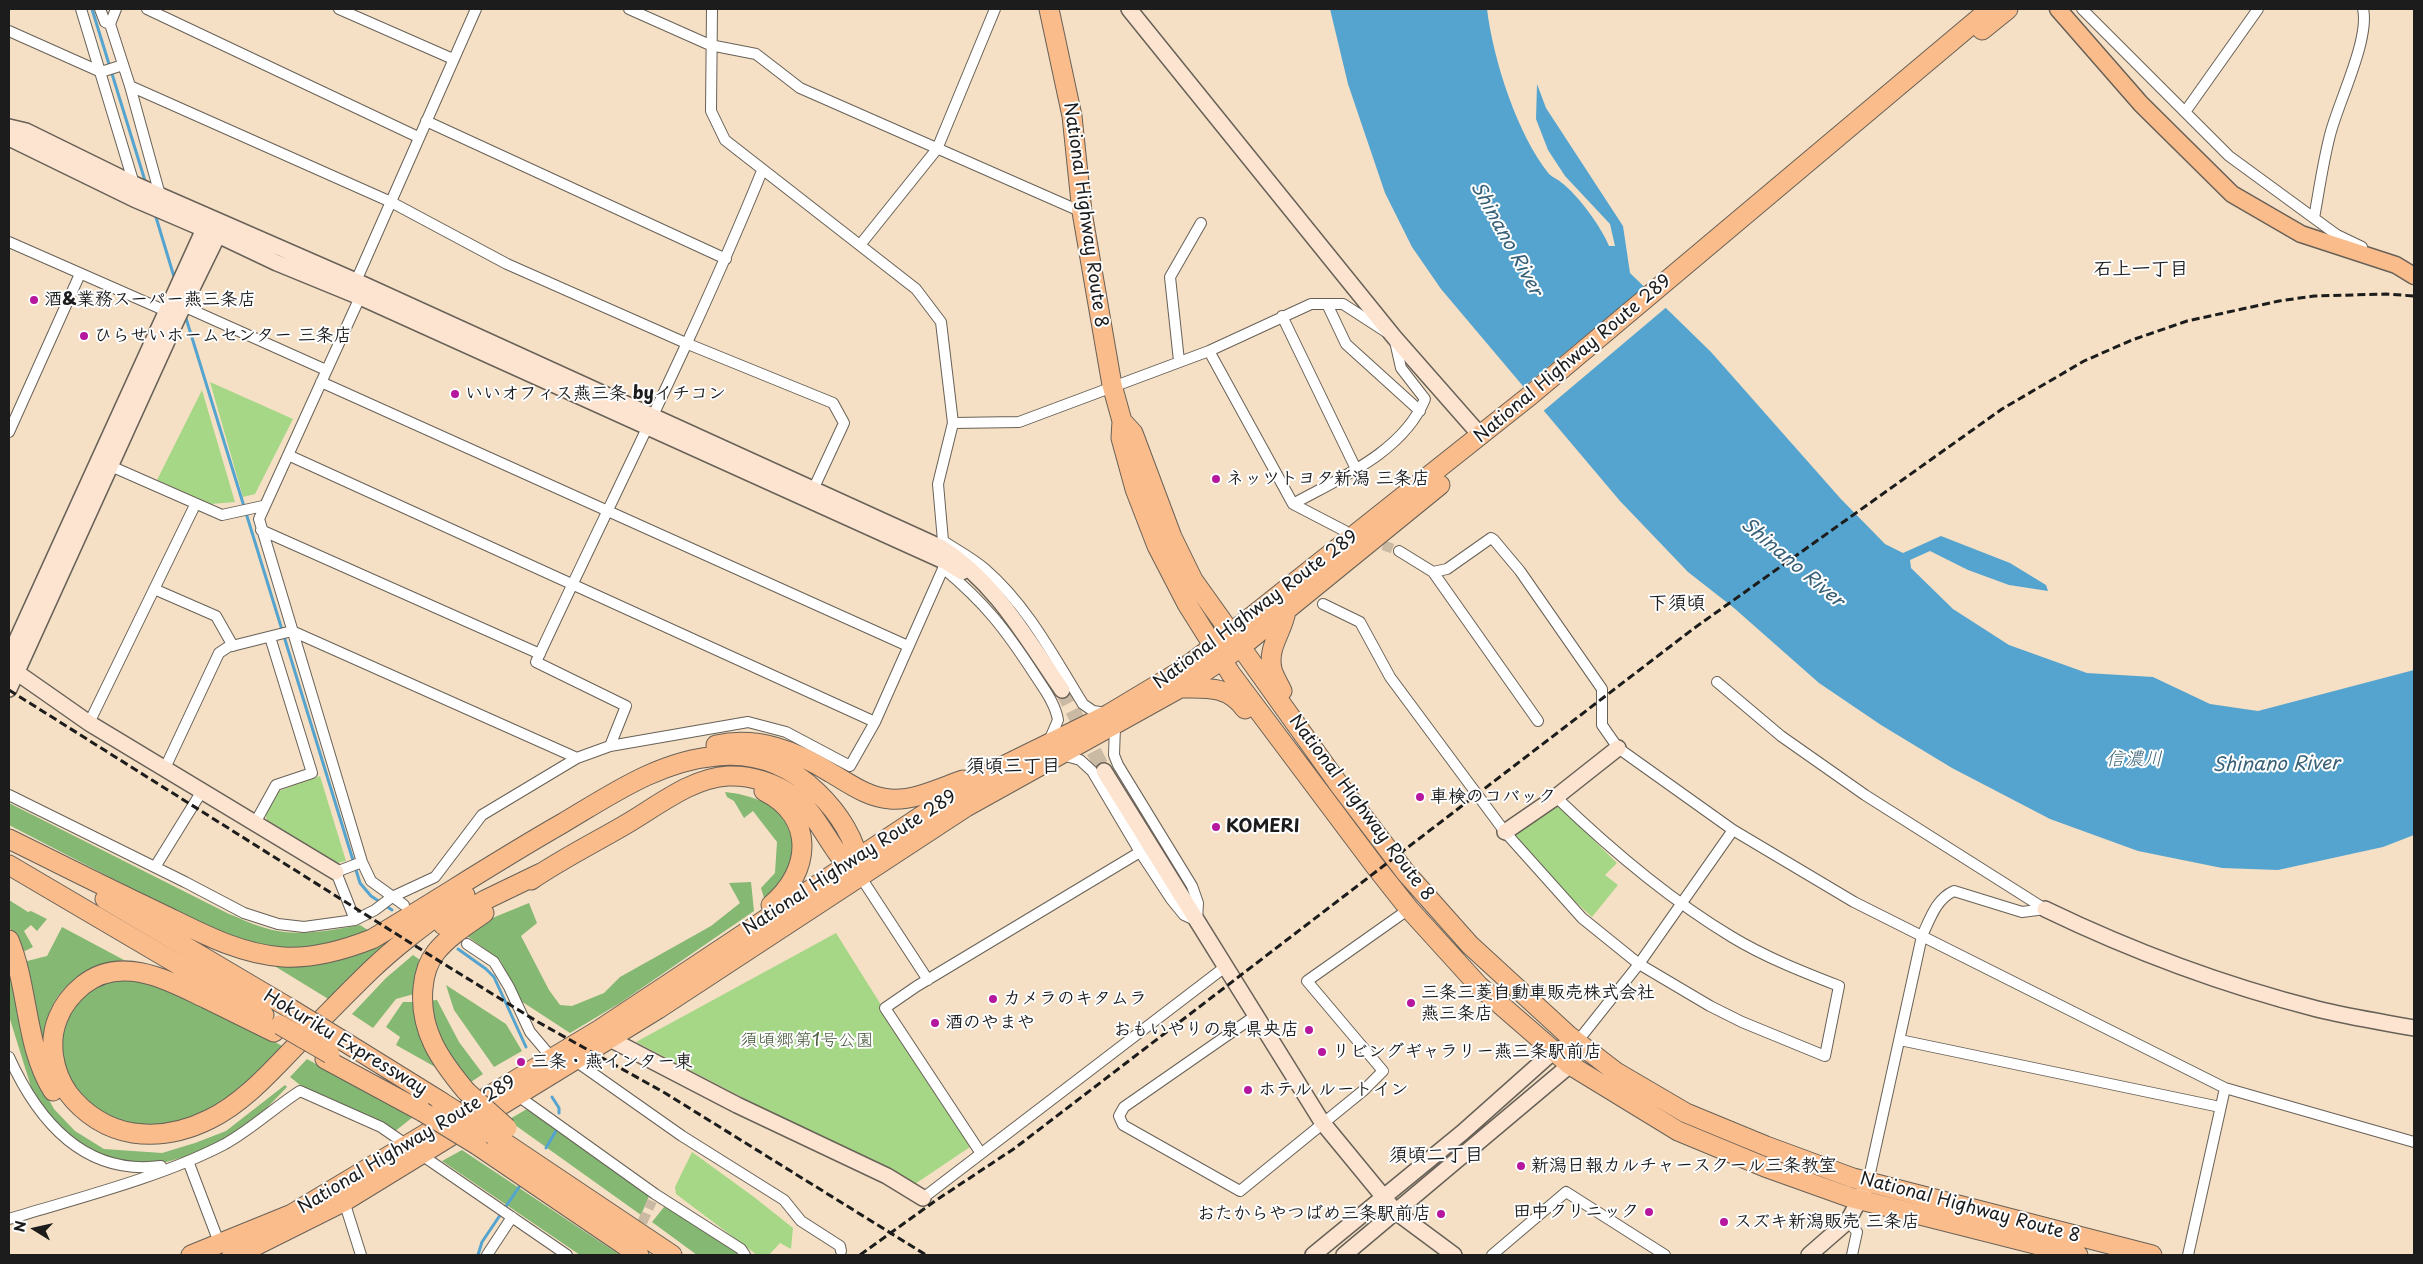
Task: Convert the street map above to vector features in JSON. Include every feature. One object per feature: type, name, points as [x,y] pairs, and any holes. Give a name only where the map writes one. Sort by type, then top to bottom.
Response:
[{"type":"highway","name":"National Highway Route 8","points":[[1049,9],[1072,116],[1082,212],[1112,385],[1122,421],[1121,438],[1156,546],[1187,604],[1218,654],[1374,866],[1409,909],[1479,986],[1570,1065],[1678,1132],[1765,1167],[1860,1200],[2078,1255]]},
{"type":"highway","name":"National Highway Route 289","points":[[1236,640],[1286,611],[1493,431],[1990,9]]},
{"type":"highway","name":"National Highway Route 289","points":[[191,1255],[226,1250],[259,1250],[552,1058],[599,1030],[706,958],[855,866],[958,811],[1053,749],[1180,688],[1218,654],[2008,9]]},
{"type":"highway","name":"National Highway Route 8","points":[[1122,421],[1133,433],[1158,503],[1186,566],[1236,640],[1388,851],[1424,895],[1502,977],[1577,1042],[1616,1072],[1686,1113],[1766,1146],[1868,1182],[2152,1255]]},
{"type":"highway","points":[[1280,702],[1282,690],[1275,679],[1271,661],[1272,649],[1284,626],[1286,611]]},
{"type":"highway","name":"National Highway Route 289","points":[[1112,720],[1179,672],[1218,654]]},
{"type":"highway","points":[[1180,688],[1210,688],[1228,692],[1239,700],[1266,737],[1289,750]]},
{"type":"highway","points":[[9,839],[218,941],[241,950],[284,957],[329,953],[372,939],[523,845],[649,773],[684,755],[707,747],[742,742],[759,743],[791,751],[809,759],[864,792],[877,797],[902,799],[1001,767]]},
{"type":"highway","name":"National Highway Route 289","points":[[414,1149],[518,1096],[610,1039],[855,866],[912,821],[1001,767],[1053,749]]},
{"type":"highway","points":[[649,773],[718,756],[740,755],[776,763],[793,772],[824,799],[848,832],[855,866]]},
{"type":"highway","points":[[9,940],[19,970],[43,1070],[61,1104],[74,1118],[105,1137],[131,1144],[158,1147],[178,1144],[200,1136],[221,1127],[242,1112],[285,1074],[381,975],[424,938],[478,904],[541,873],[694,786],[711,779],[744,776],[778,787],[794,797],[808,811],[855,866]]},
{"type":"highway","points":[[694,786],[710,783],[742,784],[771,795],[782,803],[792,815],[799,828],[802,842],[799,870],[785,893],[706,958]]},
{"type":"highway","name":"Hokuriku Expressway","points":[[9,844],[282,1022],[327,1057],[477,1145],[639,1255]]},
{"type":"highway","points":[[282,1022],[165,979],[132,971],[116,971],[87,982],[65,1004],[54,1031],[53,1058],[63,1086],[72,1098],[95,1119],[109,1126],[124,1131],[157,1135],[174,1132],[211,1119],[247,1093],[272,1070],[372,969],[523,845]]},
{"type":"highway","name":"Hokuriku Expressway","points":[[9,865],[282,1022],[340,1039],[440,1101],[500,1132],[672,1255]]},
{"type":"highway","points":[[541,873],[446,941],[435,954],[427,968],[422,998],[422,1014],[433,1047],[444,1065],[500,1132],[680,1255]]},
{"type":"highway","name":"National Highway Route 289","points":[[226,1250],[292,1214],[341,1195]]},
{"type":"main road","points":[[2058,9],[2142,104],[2232,194],[2301,234],[2396,265],[2414,276]]},
{"type":"street","points":[[81,9],[102,72],[134,192]]},
{"type":"street","points":[[100,9],[104,22],[110,24]]},
{"type":"street","points":[[116,9],[110,24],[120,66],[130,86],[160,195]]},
{"type":"street","points":[[147,9],[418,137]]},
{"type":"street","points":[[339,9],[453,59]]},
{"type":"street","points":[[255,823],[276,785],[312,773],[281,634],[259,519],[263,506],[360,297],[356,281],[476,9]]},
{"type":"street","points":[[629,9],[710,45],[756,54],[800,88],[1082,212]]},
{"type":"street","points":[[712,9],[710,45],[711,111],[716,126],[725,140],[762,171],[916,289],[941,322],[954,423],[938,484],[942,544],[970,568],[1011,614],[1062,690]]},
{"type":"street","points":[[860,245],[937,149],[995,9]]},
{"type":"street","points":[[1129,9],[1394,337],[1493,431]]},
{"type":"street","points":[[2082,9],[2229,156],[2337,235],[2378,253],[2396,265],[2414,266]]},
{"type":"street","points":[[2185,112],[2258,9]]},
{"type":"street","points":[[2314,218],[2330,135],[2357,54],[2365,17],[2363,9]]},
{"type":"street","points":[[9,31],[102,72],[120,66]]},
{"type":"street","points":[[130,86],[391,202],[507,264],[688,344],[833,403],[844,423],[811,494]]},
{"type":"street","points":[[426,121],[726,259]]},
{"type":"street","points":[[9,127],[26,132],[134,192],[162,211],[277,263],[649,422],[811,494],[942,544],[984,568],[1018,604],[1083,704],[1112,720],[1114,754],[1118,765],[1192,886],[1198,903],[1197,921]]},
{"type":"street","points":[[9,138],[134,192],[160,195],[216,218],[356,281],[649,422]]},
{"type":"street","points":[[610,746],[626,706],[536,662],[649,422],[688,344],[726,259],[762,171]]},
{"type":"street","points":[[9,657],[179,307],[216,218]]},
{"type":"street","points":[[1179,361],[1170,277],[1201,223]]},
{"type":"street","points":[[179,307],[181,280],[211,232]]},
{"type":"street","points":[[9,242],[80,274],[179,307],[326,370]]},
{"type":"street","points":[[9,432],[80,274]]},
{"type":"street","points":[[954,423],[1019,422],[1112,385],[1209,351],[1282,316],[1312,304],[1343,304],[1394,337],[1401,368],[1425,399],[1420,412],[1406,431],[1356,469],[1293,504]]},
{"type":"street","points":[[1327,304],[1346,344],[1420,412]]},
{"type":"street","points":[[1282,316],[1356,469]]},
{"type":"street","points":[[1209,351],[1293,504],[1345,531]]},
{"type":"street","points":[[321,382],[908,646]]},
{"type":"street","points":[[288,455],[875,722]]},
{"type":"street","points":[[103,463],[195,505],[222,515],[263,506]]},
{"type":"street","points":[[9,689],[12,670],[103,463]]},
{"type":"street","points":[[811,494],[944,565],[982,588],[1011,614]]},
{"type":"street","points":[[90,724],[195,505]]},
{"type":"street","points":[[261,530],[540,654]]},
{"type":"street","points":[[1433,572],[1447,570],[1491,538],[1494,540],[1520,571],[1602,689],[1602,725],[1618,748],[1732,830],[1854,902],[2225,1088],[2414,1142]]},
{"type":"street","points":[[1399,552],[1433,572],[1538,721]]},
{"type":"street","points":[[9,796],[155,867],[244,914],[278,924],[304,927],[355,920],[375,910],[390,898],[435,877],[482,815],[576,758],[610,746],[748,722],[786,732],[850,766],[875,722],[944,565]]},
{"type":"street","points":[[944,565],[992,613],[1009,634],[1053,703],[1058,720],[1053,735],[1053,749],[1086,764],[1140,852],[1184,915],[1197,921]]},
{"type":"street","points":[[154,589],[216,616],[233,646]]},
{"type":"street","points":[[1323,604],[1360,622],[1390,677],[1504,832],[1582,918],[1639,964],[1710,1006],[1742,1022],[1825,1056],[1839,986],[1786,964],[1733,938],[1682,904],[1609,848],[1556,797]]},
{"type":"street","points":[[281,634],[361,863],[371,881],[390,898],[404,905]]},
{"type":"street","points":[[165,768],[220,653],[233,646],[281,634],[576,758]]},
{"type":"street","points":[[12,670],[90,724],[255,823],[341,871],[355,920]]},
{"type":"street","points":[[1718,682],[1781,736],[1865,795],[2045,908],[2103,936],[2166,962],[2318,1009],[2414,1028]]},
{"type":"street","points":[[1504,832],[1556,797],[1618,748]]},
{"type":"street","points":[[1104,771],[1254,1016],[1322,1122],[1396,1212],[1454,1255]]},
{"type":"street","points":[[155,867],[202,791]]},
{"type":"street","points":[[1344,1255],[1570,1065],[1577,1042],[1639,964],[1732,830]]},
{"type":"street","points":[[980,1152],[885,1008],[1140,852]]},
{"type":"street","points":[[341,871],[361,863]]},
{"type":"street","points":[[855,866],[928,980]]},
{"type":"street","points":[[1809,1255],[1848,1221],[1868,1182],[1922,936],[1934,910],[1946,894],[1954,891],[2022,912],[2045,908]]},
{"type":"street","points":[[1254,1016],[1124,1107],[1119,1116],[1123,1124],[1240,1191],[1322,1122],[1364,1090],[1383,1071],[1307,981],[1409,909]]},
{"type":"street","points":[[467,944],[494,962],[509,986],[530,1032],[552,1058]]},
{"type":"street","points":[[610,1039],[737,1105],[887,1176],[922,1198],[1225,967]]},
{"type":"street","points":[[1900,1040],[2220,1107]]},
{"type":"street","points":[[1313,1255],[1463,1132],[1554,1051],[1577,1042]]},
{"type":"street","points":[[9,1057],[29,1098],[56,1131],[82,1150],[114,1165],[136,1168],[184,1162]]},
{"type":"street","points":[[574,1060],[682,1136],[784,1200],[802,1221],[840,1246],[841,1252]]},
{"type":"street","points":[[2188,1255],[2225,1088]]},
{"type":"street","points":[[9,1219],[184,1162],[228,1142],[300,1091],[381,1127],[567,1255]]},
{"type":"street","points":[[518,1096],[654,1197],[740,1249],[745,1255]]},
{"type":"street","points":[[184,1162],[226,1250]]},
{"type":"street","points":[[1492,1255],[1566,1192],[1666,1255]]},
{"type":"street","points":[[341,1195],[361,1255]]},
{"type":"street","points":[[487,1255],[509,1215]]},
{"type":"street","points":[[1848,1221],[1857,1232],[1852,1255]]},
{"type":"green space","points":[[210,382],[293,419],[255,494],[243,497]]},
{"type":"green space","points":[[202,390],[235,502],[211,504],[157,480]]},
{"type":"green space","points":[[320,776],[346,861],[337,863],[267,820],[265,814],[276,792]]},
{"type":"green space","points":[[725,792],[754,798],[767,804],[779,812],[788,822],[793,833],[795,847],[790,869],[778,888],[764,898],[761,888],[775,873],[777,842],[753,811],[744,818],[734,801],[727,797]]},
{"type":"green space","points":[[9,803],[229,914],[258,926],[299,933],[360,925],[371,932],[326,946],[290,950],[251,944],[206,927],[9,825]]},
{"type":"green space","points":[[1556,803],[1617,863],[1605,875],[1618,885],[1592,917],[1557,885],[1512,834]]},
{"type":"green space","points":[[751,882],[754,911],[620,1003],[570,1033],[521,1001],[500,960],[467,936],[485,921],[529,903],[537,923],[521,936],[549,990],[560,1005],[572,1006],[604,993],[620,977],[711,926],[740,903],[729,883]]},
{"type":"green space","points":[[9,900],[28,912],[31,911],[47,919],[37,931],[31,925],[24,931],[33,947],[19,954],[9,925]]},
{"type":"green space","points":[[62,927],[124,960],[87,972],[66,987],[57,997],[47,1022],[48,1068],[23,962],[47,956]]},
{"type":"green space","name":"須頃郷第1号公園","points":[[836,933],[970,1147],[912,1186],[636,1042]]},
{"type":"green space","points":[[384,938],[391,943],[330,1000],[268,962]]},
{"type":"green space","points":[[413,955],[423,962],[414,994],[396,999],[373,1028],[352,1014],[386,978]]},
{"type":"green space","points":[[9,968],[41,1085],[54,1109],[75,1131],[104,1149],[162,1153],[195,1143],[226,1131],[285,1085],[287,1087],[260,1115],[228,1138],[201,1152],[163,1163],[121,1162],[97,1153],[58,1129],[32,1090],[9,1016]]},
{"type":"green space","points":[[134,975],[222,1013],[284,1047],[237,1091],[197,1116],[182,1122],[160,1126],[138,1125],[116,1119],[96,1109],[79,1095],[67,1077],[61,1057],[62,1034],[70,1011],[97,983]]},
{"type":"green space","points":[[446,985],[506,1024],[522,1051],[494,1067],[454,1010]]},
{"type":"green space","points":[[437,1000],[459,1042],[483,1074],[468,1084],[448,1062],[427,1001]]},
{"type":"green space","points":[[403,1002],[413,1002],[416,1020],[437,1068],[396,1045],[400,1037],[386,1027]]},
{"type":"green space","points":[[307,1059],[413,1117],[394,1132],[300,1085],[290,1077]]},
{"type":"green space","points":[[527,1109],[535,1110],[650,1194],[641,1215],[508,1120]]},
{"type":"green space","points":[[462,1150],[620,1255],[580,1255],[442,1161]]},
{"type":"green space","points":[[692,1152],[793,1228],[791,1249],[780,1243],[769,1255],[757,1255],[676,1194],[675,1187]]},
{"type":"green space","points":[[664,1207],[672,1208],[742,1255],[697,1255],[652,1222]]},
{"type":"water","name":"信濃川","points":[[1330,9],[1487,9],[1495,50],[1508,95],[1527,138],[1549,174],[1575,195],[1595,221],[1609,246],[1615,246],[1610,224],[1565,176],[1548,150],[1536,119],[1537,84],[1546,108],[1623,226],[1630,273],[1711,352],[1840,498],[1885,544],[1903,553],[1941,536],[2010,563],[2046,585],[2048,591],[2009,585],[1968,570],[1930,551],[1910,560],[1911,568],[1953,609],[2009,645],[2087,673],[2153,677],[2210,704],[2258,711],[2414,670],[2414,835],[2383,847],[2278,870],[2222,868],[2138,851],[2050,819],[1952,768],[1881,725],[1819,683],[1734,608],[1688,572],[1620,501],[1441,289],[1412,247],[1385,193],[1348,84]]},
{"type":"pier","points":[[1647,285],[1669,305],[1541,413],[1521,389]]},
{"type":"waterway","points":[[92,9],[146,184]]},
{"type":"waterway","points":[[155,214],[175,280]]},
{"type":"waterway","points":[[185,315],[360,883],[371,896],[392,910]]},
{"type":"waterway","points":[[458,949],[494,977],[526,1047]]},
{"type":"waterway","points":[[552,1097],[559,1108],[559,1113]]},
{"type":"waterway","points":[[546,1148],[557,1129]]},
{"type":"waterway","points":[[478,1255],[482,1242],[519,1187]]},
{"type":"tunnel","points":[[1369,540],[1399,551]]},
{"type":"tunnel","points":[[1062,690],[1104,771]]},
{"type":"tunnel","points":[[636,1236],[652,1201]]},
{"type":"railway","points":[[860,1255],[935,1201],[1015,1148],[1693,629],[2002,409],[2084,361],[2132,340],[2187,321],[2279,301],[2314,296],[2386,294],[2414,296]]},
{"type":"railway","points":[[9,690],[538,1022],[665,1093],[926,1255]]},
{"type":"place","name":"酒&業務スーパー燕三条店","points":[[34,300]]},
{"type":"place","name":"ひらせいホームセンター 三条店","points":[[84,336]]},
{"type":"place","name":"いいオフィス燕三条 byイチコン","points":[[455,394]]},
{"type":"place","name":"ネッツトヨタ新潟 三条店","points":[[1216,479]]},
{"type":"place","name":"車検のコバック","points":[[1420,797]]},
{"type":"place","name":"KOMERI","points":[[1216,827]]},
{"type":"place","name":"カメラのキタムラ","points":[[993,999]]},
{"type":"place","name":"三条三菱自動車販売株式会社 燕三条店","points":[[1411,1003]]},
{"type":"place","name":"酒のやまや","points":[[935,1023]]},
{"type":"place","name":"おもいやりの泉 県央店","points":[[1309,1030]]},
{"type":"place","name":"リビングギャラリー燕三条駅前店","points":[[1322,1052]]},
{"type":"place","name":"三条・燕インター東","points":[[521,1062]]},
{"type":"place","name":"ホテル ルートイン","points":[[1248,1090]]},
{"type":"place","name":"新潟日報カルチャースクール三条教室","points":[[1521,1166]]},
{"type":"place","name":"田中クリニック","points":[[1649,1212]]},
{"type":"place","name":"おたからやつばめ三条駅前店","points":[[1441,1214]]},
{"type":"place","name":"スズキ新潟販売 三条店","points":[[1724,1222]]},
{"type":"district","name":"石上一丁目","points":[[2141,270]]},
{"type":"district","name":"下須頃","points":[[1677,604]]},
{"type":"district","name":"須頃三丁目","points":[[1013,767]]},
{"type":"district","name":"須頃二丁目","points":[[1436,1156]]},
{"type":"water label","name":"Shinano River","points":[[1506,239]]},
{"type":"water label","name":"Shinano River","points":[[1792,563]]},
{"type":"water label","name":"Shinano River","points":[[2276,765]]}]
